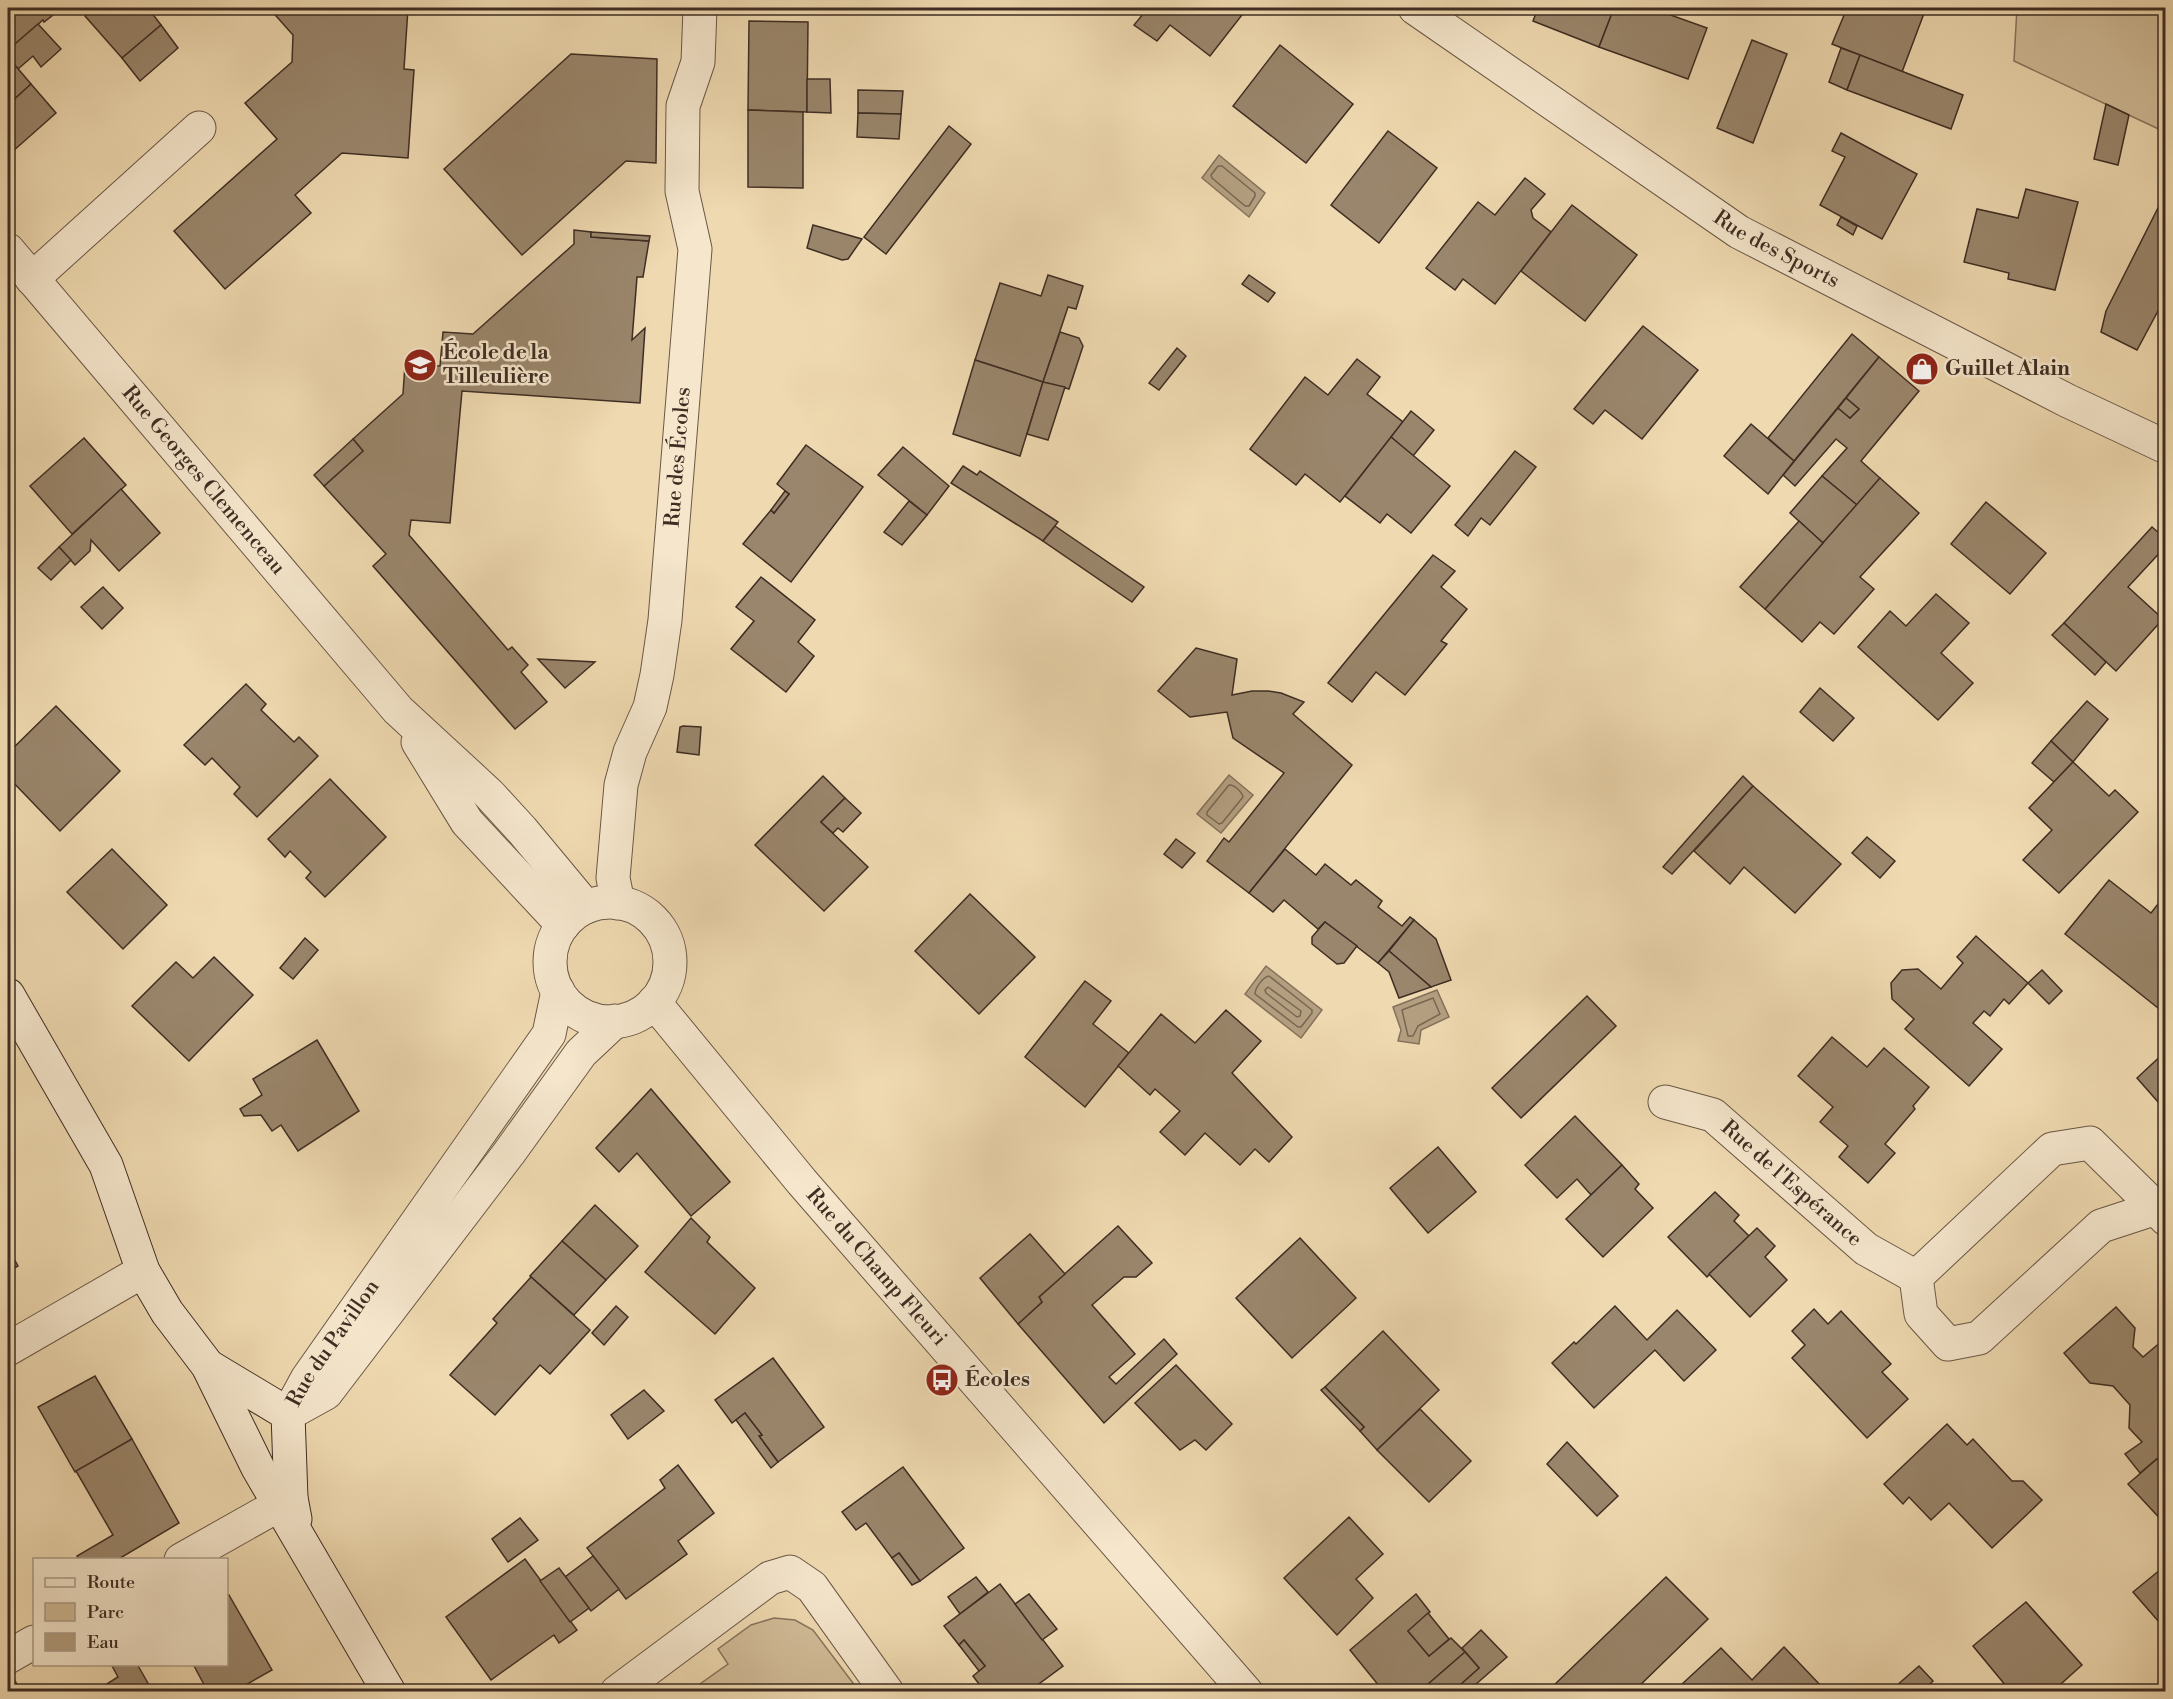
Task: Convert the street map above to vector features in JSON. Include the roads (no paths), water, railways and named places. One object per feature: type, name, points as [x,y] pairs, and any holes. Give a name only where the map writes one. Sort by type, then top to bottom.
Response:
[{"type":"street","name":"Rue des Écoles","points":[[618,903],[613,878],[621,785],[630,752],[650,707],[665,620],[695,249],[682,191],[683,106],[698,62],[700,8]]},
{"type":"street","name":"Rue des Sports","points":[[1415,8],[1739,232],[2068,401],[2166,447]]},
{"type":"street","points":[[32,279],[199,128]]},
{"type":"street","name":"Rue Georges Clemenceau","points":[[8,250],[398,710],[467,822],[574,916]]},
{"type":"street","points":[[596,903],[618,903],[637,908],[654,920],[668,946],[668,976],[661,994],[637,1015],[615,1021],[604,1021],[583,1014],[565,1001],[553,981],[550,957],[552,946],[574,916],[596,903]]},
{"type":"street","name":"Rue du Pavillon","points":[[288,1414],[303,1386],[549,1034],[558,992]]},
{"type":"street","points":[[8,995],[106,1165],[143,1271],[167,1312],[208,1366],[258,1468],[285,1501],[298,1535],[389,1692]]},
{"type":"street","name":"Rue du Champ Fleuri","points":[[654,1002],[802,1182],[1245,1692]]},
{"type":"street","name":"Rue du Pavillon","points":[[288,1414],[326,1393],[509,1153],[581,1053],[615,1021]]},
{"type":"street","name":"Rue de l'Espérance","points":[[1665,1102],[1713,1114],[1866,1249],[1916,1277]]},
{"type":"street","points":[[2090,1143],[2161,1214],[2101,1227],[1979,1338],[1948,1344],[1921,1314],[1916,1277],[2052,1149],[2090,1143]]},
{"type":"street","points":[[8,1348],[143,1271]]},
{"type":"street","points":[[208,1366],[288,1414],[285,1501]]},
{"type":"street","points":[[185,1558],[285,1501]]},
{"type":"street","points":[[617,1692],[770,1578],[790,1572],[812,1587],[887,1692]]},
{"type":"street","points":[[8,1657],[33,1643]]},
{"type":"water","points":[[1219,155],[1265,193],[1249,217],[1202,178]]},
{"type":"water","points":[[1229,775],[1253,795],[1221,833],[1197,814]]},
{"type":"water","points":[[1266,966],[1322,1010],[1301,1038],[1245,994]]},
{"type":"water","points":[[1437,990],[1449,1017],[1421,1030],[1419,1044],[1398,1041],[1401,1030],[1393,1007]]},
{"type":"place","name":"École de la Tilleulière","points":[[420,365]]},
{"type":"place","name":"Guillet Alain","points":[[1922,369]]},
{"type":"place","name":"Écoles","points":[[942,1380]]}]
